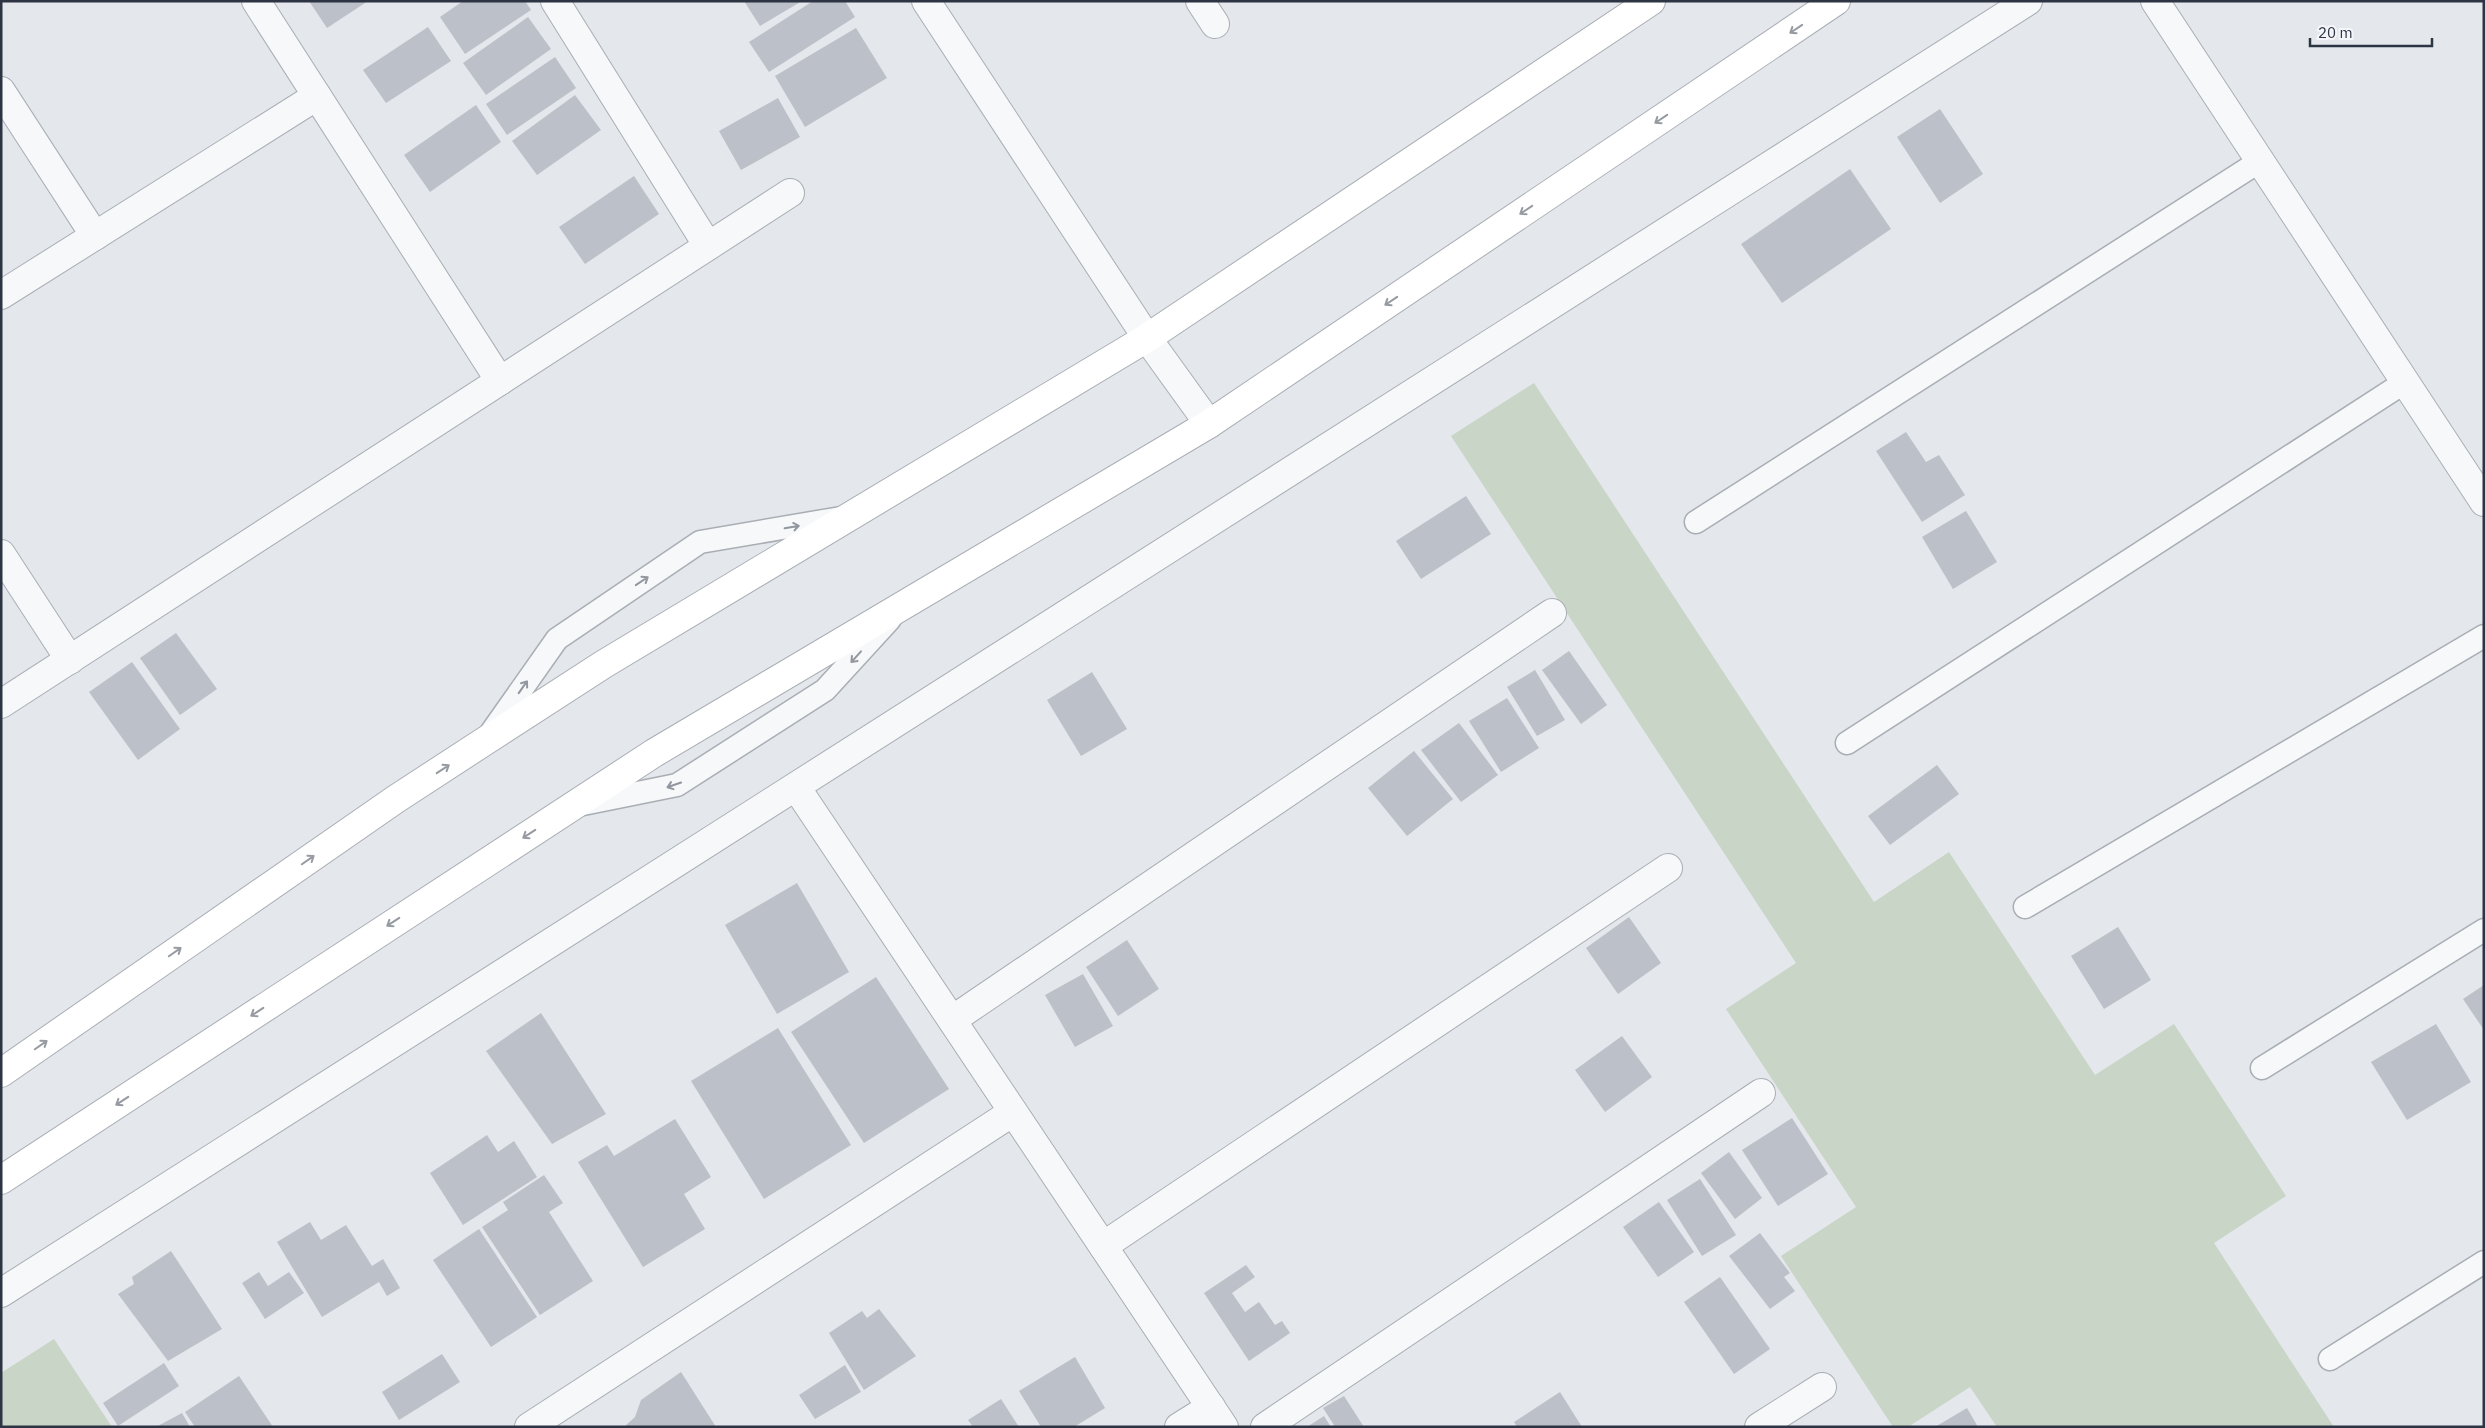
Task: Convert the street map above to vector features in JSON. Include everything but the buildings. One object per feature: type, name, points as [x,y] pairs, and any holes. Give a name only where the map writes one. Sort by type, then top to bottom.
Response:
[{"type":"street","points":[[256,1],[500,382]]},
{"type":"street","points":[[555,1],[708,246]]},
{"type":"street","points":[[926,1],[1147,338],[1209,424]]},
{"type":"street","points":[[1200,1],[1215,24]]},
{"type":"street","points":[[1,1073],[396,799],[604,664],[1147,338],[1651,1]]},
{"type":"street","points":[[1,1180],[654,753],[1209,424],[1836,1]]},
{"type":"street","points":[[1,1293],[2028,1]]},
{"type":"street","points":[[2155,1],[2484,502]]},
{"type":"street","points":[[1,91],[95,236]]},
{"type":"street","points":[[1,295],[317,96]]},
{"type":"street","points":[[1,704],[790,193]]},
{"type":"street","points":[[1,554],[70,660]]},
{"type":"street","points":[[952,1020],[1552,613]]},
{"type":"street","points":[[796,787],[1218,1417],[1179,1427]]},
{"type":"street","points":[[1103,1246],[1668,868]]},
{"type":"street","points":[[1265,1427],[1761,1093]]},
{"type":"street","points":[[529,1427],[1013,1112]]},
{"type":"street","points":[[1759,1427],[1822,1387]]},
{"type":"lane","points":[[1696,522],[2260,161]]},
{"type":"lane","points":[[1847,743],[2405,382]]},
{"type":"lane","points":[[485,742],[557,639],[700,542],[850,517]]},
{"type":"lane","points":[[570,807],[677,786],[825,690],[900,608]]},
{"type":"lane","points":[[2025,907],[2484,636]]},
{"type":"lane","points":[[2262,1068],[2484,930]]},
{"type":"lane","points":[[2330,1359],[2484,1262]]},
{"type":"green space","points":[[1534,383],[1874,902],[1949,852],[2095,1075],[2174,1024],[2286,1196],[2214,1243],[2334,1427],[1997,1427],[1970,1387],[1908,1427],[1893,1427],[1781,1256],[1856,1207],[1726,1009],[1796,963],[1451,436]]},
{"type":"green space","points":[[54,1339],[112,1427],[1,1427],[1,1373]]}]
